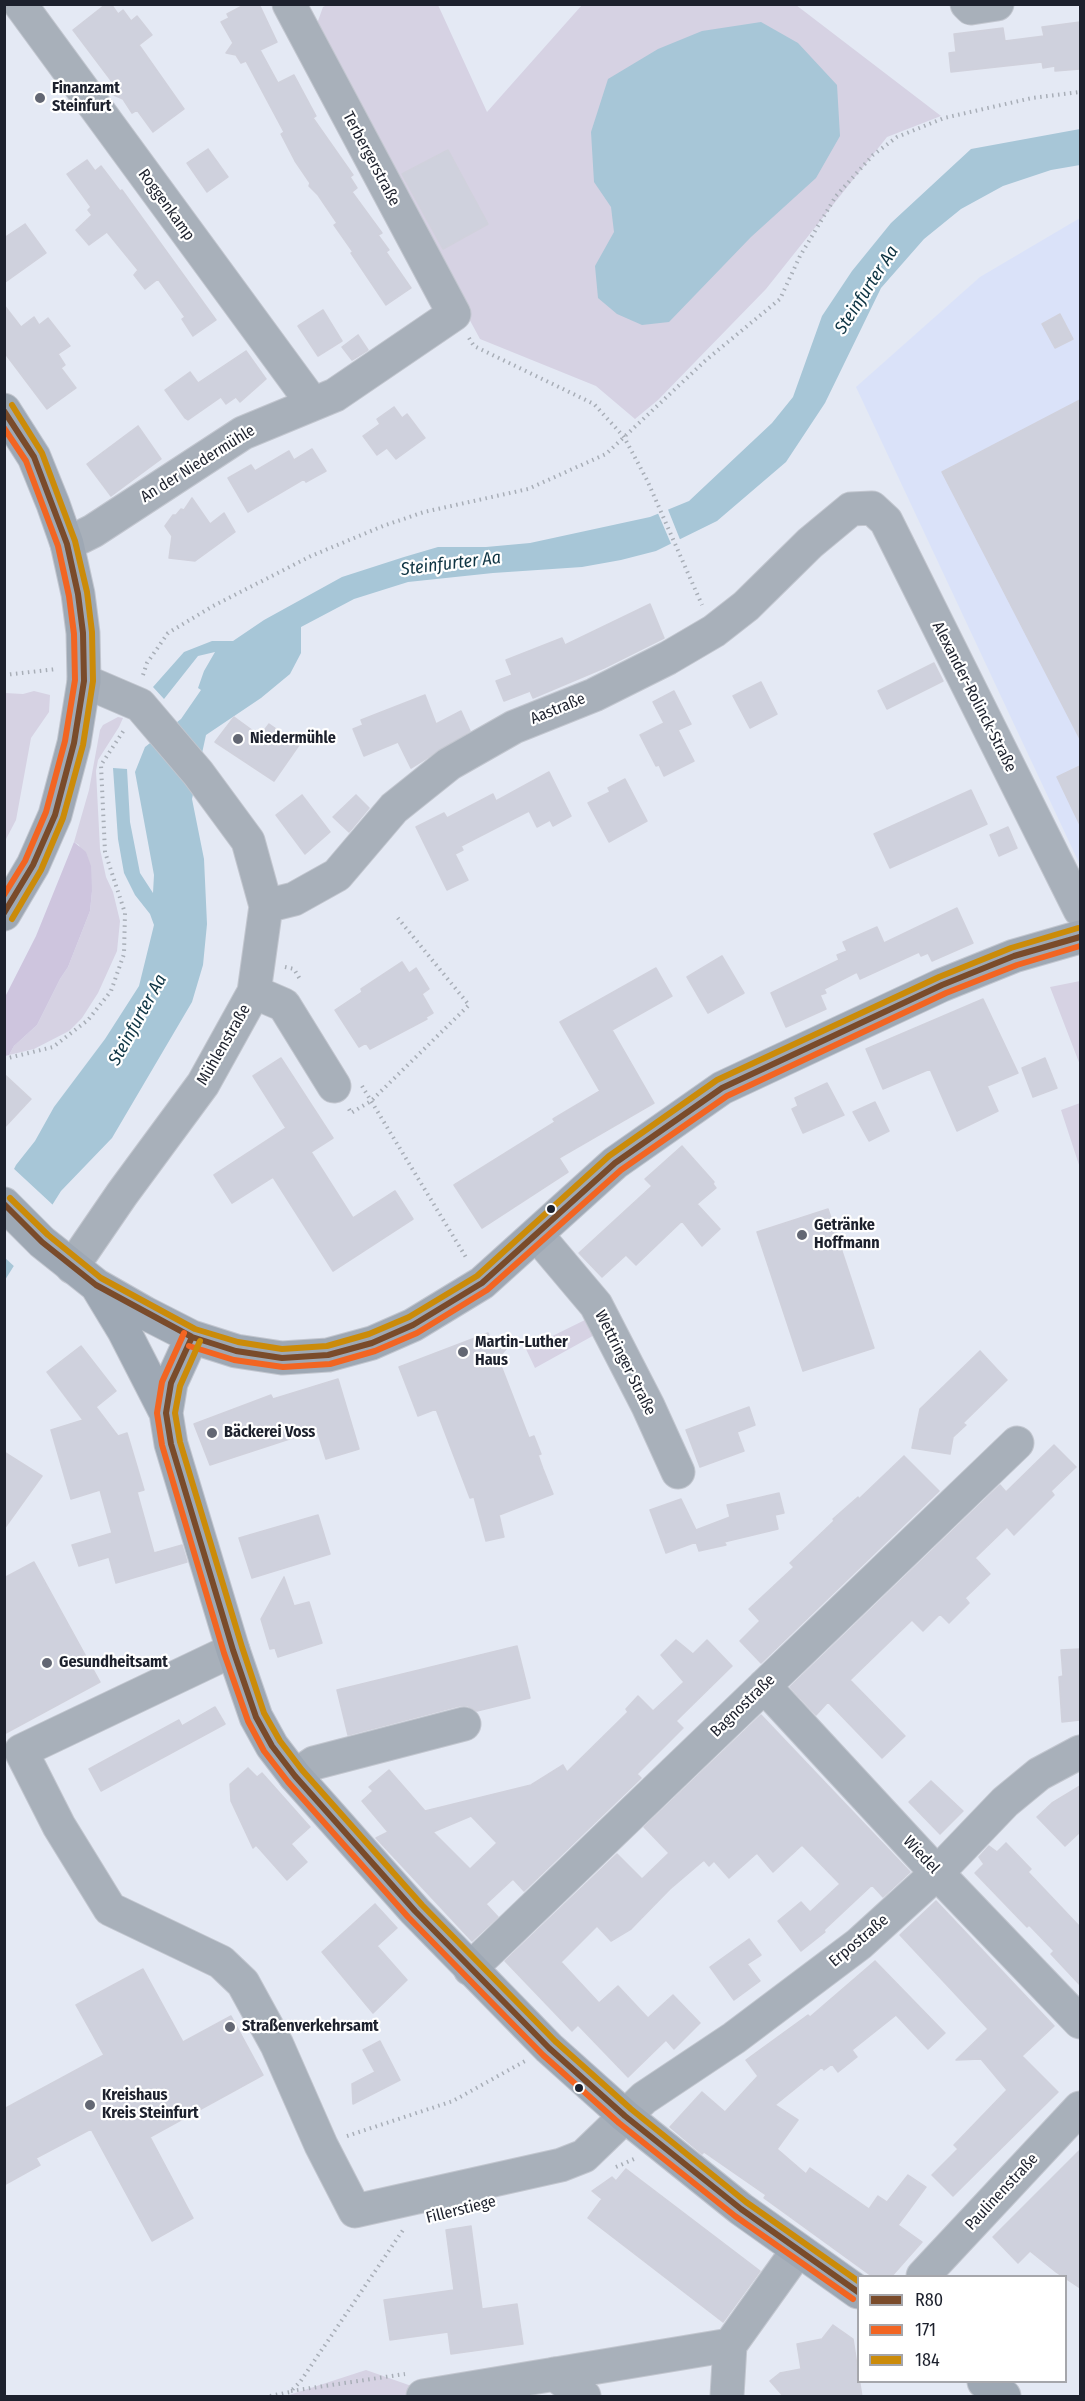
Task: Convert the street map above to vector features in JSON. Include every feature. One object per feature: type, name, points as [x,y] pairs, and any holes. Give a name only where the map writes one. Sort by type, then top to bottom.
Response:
[{"type":"main road","points":[[4,410],[34,458],[66,544],[78,594],[83,633],[84,681],[74,743],[55,815],[33,865],[4,914]]},
{"type":"main road","points":[[4,1204],[42,1242],[84,1276],[145,1313],[192,1336],[236,1351],[282,1358],[328,1355],[372,1343],[413,1325],[482,1283],[615,1163],[722,1088],[942,985],[1014,956],[1080,937]]},
{"type":"main road","points":[[84,1276],[124,1331],[166,1413],[171,1444],[232,1650],[256,1717],[272,1746],[295,1776],[415,1911],[549,2048],[656,2142],[741,2209],[857,2291]]},
{"type":"main road","points":[[166,1413],[171,1383],[182,1364],[192,1336]]},
{"type":"main road","points":[[985,2383],[1004,2397]]},
{"type":"street","name":"Roggenkamp","points":[[20,4],[313,404]]},
{"type":"street","name":"Terbergerstraße","points":[[289,4],[454,314]]},
{"type":"street","points":[[967,4],[971,8],[997,4]]},
{"type":"street","name":"An der Niedermühle","points":[[66,544],[93,531],[243,432],[335,395],[454,314]]},
{"type":"street","name":"Alexander-Rolinck-Straße","points":[[851,509],[872,508],[886,521],[1080,910]]},
{"type":"street","name":"Aastraße","points":[[266,906],[294,899],[337,875],[394,808],[449,764],[514,727],[594,695],[714,632],[746,606],[810,543],[851,509]]},
{"type":"street","name":"Mühlenstraße","points":[[84,681],[138,703],[198,773],[248,841],[266,906],[254,992],[203,1084],[122,1194],[84,1276]]},
{"type":"street","points":[[254,992],[285,1005],[346,1083]]},
{"type":"street","name":"Wettringer Straße","points":[[537,1235],[596,1305],[648,1406],[678,1472]]},
{"type":"street","name":"Bagnostraße","points":[[470,1968],[1017,1443]]},
{"type":"street","points":[[232,1650],[21,1751],[59,1826],[110,1909],[221,1962],[243,1983],[277,2045],[321,2145]]},
{"type":"street","name":"Wiedel","points":[[764,1686],[937,1873],[1080,2022]]},
{"type":"street","points":[[295,1776],[314,1763],[464,1724]]},
{"type":"street","name":"Erpostraße","points":[[625,2116],[644,2098],[734,2038],[859,1944],[937,1873],[1005,1802],[1039,1774],[1080,1752]]},
{"type":"street","name":"Paulinenstraße","points":[[924,2275],[1080,2108]]},
{"type":"street","name":"Fillerstiege","points":[[321,2145],[355,2211],[561,2165],[584,2156],[625,2116]]},
{"type":"street","points":[[727,2397],[730,2345],[798,2250]]},
{"type":"street","points":[[423,2391],[554,2374],[730,2345]]},
{"type":"street","points":[[554,2374],[584,2397]]},
{"type":"path","points":[[4,1059],[53,1047],[88,1020],[111,991],[124,954],[125,913],[105,852],[101,765],[127,725],[138,703],[147,663],[168,633],[213,606],[311,556],[382,526],[424,512],[528,489],[606,454],[706,360],[780,299],[800,256],[836,196],[873,155],[897,137],[944,118],[1032,98],[1080,92]]},
{"type":"path","points":[[454,314],[474,346],[594,404],[624,437],[647,480],[714,632]]},
{"type":"path","points":[[4,675],[64,669],[84,681]]},
{"type":"path","points":[[346,1083],[351,1113],[371,1101],[469,1005],[397,917]]},
{"type":"path","points":[[258,960],[294,969],[306,989]]},
{"type":"path","points":[[346,1083],[371,1101],[482,1283]]},
{"type":"path","points":[[321,2145],[453,2101],[549,2048]]},
{"type":"path","points":[[607,2171],[639,2157],[656,2142]]},
{"type":"path","name":"Fillerstiege","points":[[290,2392],[300,2382],[405,2226]]},
{"type":"path","points":[[270,2397],[290,2392],[423,2391]]},
{"type":"shaded area","points":[[327,5],[438,5],[487,112],[582,5],[796,5],[941,116],[887,137],[766,289],[658,400],[635,419],[596,386],[480,339],[314,32],[323,7]]},
{"type":"shaded area","points":[[1080,218],[1080,865],[856,387],[980,277]]},
{"type":"shaded area","points":[[34,691],[50,695],[49,712],[31,738],[16,820],[5,841],[5,693],[23,694]]},
{"type":"shaded area","points":[[118,717],[123,718],[98,760],[96,771],[100,849],[120,921],[117,951],[98,993],[82,1018],[69,1031],[34,1049],[9,1055],[14,1046],[37,1025],[68,967],[90,911],[92,891],[79,845],[74,842],[89,790],[100,730],[103,725]]},
{"type":"shaded area","points":[[74,842],[86,852],[91,866],[90,911],[68,967],[37,1025],[14,1046],[9,1055],[5,1056],[5,997],[36,936]]},
{"type":"shaded area","points":[[1080,981],[1080,1065],[1050,987]]},
{"type":"shaded area","points":[[1080,1103],[1080,1168],[1061,1110]]},
{"type":"shaded area","points":[[589,1318],[598,1333],[535,1368],[526,1349]]},
{"type":"shaded area","points":[[366,2370],[440,2396],[286,2396]]},
{"type":"water","points":[[761,22],[798,43],[837,85],[840,136],[816,178],[751,237],[669,322],[642,325],[617,314],[598,298],[595,266],[614,232],[611,207],[594,182],[591,132],[608,79],[658,49],[702,31]]},
{"type":"water","name":"Steinfurter Aa","points":[[1080,129],[1080,165],[1051,170],[1003,186],[961,209],[924,239],[881,288],[825,403],[786,462],[717,521],[656,551],[621,560],[582,567],[408,582],[354,599],[301,627],[301,653],[290,674],[261,698],[206,735],[192,799],[204,859],[207,924],[203,965],[192,1002],[112,1138],[61,1191],[5,1280],[5,1187],[16,1165],[35,1141],[54,1107],[105,1039],[139,986],[154,925],[150,914],[135,895],[124,873],[118,839],[113,768],[127,769],[130,822],[140,873],[153,893],[154,875],[135,772],[145,747],[181,719],[201,690],[198,688],[204,671],[215,652],[198,656],[164,699],[153,687],[184,652],[212,641],[233,641],[264,620],[342,577],[404,557],[438,547],[486,547],[530,543],[650,517],[689,501],[772,423],[793,397],[822,316],[852,271],[891,223],[971,149]]},
{"type":"pier","points":[[667,507],[681,542],[672,546],[657,511]]},
{"type":"pier","points":[[12,1167],[53,1205],[16,1268],[4,1257],[4,1180]]},
{"type":"building","points":[[106,4],[111,4],[118,14],[123,10],[131,21],[137,16],[152,35],[139,45],[184,109],[153,132],[137,110],[132,113],[123,99],[109,93],[116,87],[73,30]]},
{"type":"building","points":[[246,4],[259,4],[277,42],[260,50],[278,83],[294,75],[316,116],[313,118],[353,175],[350,177],[357,188],[352,192],[382,233],[378,235],[389,250],[386,252],[411,288],[386,305],[334,225],[337,223],[309,186],[310,183],[295,161],[281,134],[284,132],[246,61],[241,63],[236,55],[226,53],[233,43],[221,22],[229,18],[227,14]]},
{"type":"building","points":[[1080,22],[1080,69],[1055,71],[1055,66],[1043,68],[1042,62],[951,72],[949,53],[956,52],[954,34],[1003,28],[1005,41],[1044,36],[1042,27]]},
{"type":"building","points":[[208,149],[228,177],[207,192],[187,163]]},
{"type":"building","points":[[448,150],[488,224],[443,249],[402,174]]},
{"type":"building","points":[[87,160],[95,171],[101,166],[120,191],[122,190],[216,320],[193,336],[182,319],[185,317],[158,279],[145,289],[134,275],[138,270],[107,232],[89,245],[76,230],[92,215],[88,210],[91,207],[67,174]]},
{"type":"building","points":[[25,224],[46,253],[4,283],[4,238]]},
{"type":"building","points":[[4,305],[21,327],[34,317],[39,325],[48,318],[70,346],[58,354],[65,365],[61,368],[76,388],[47,409],[4,352]]},
{"type":"building","points":[[323,310],[342,341],[318,356],[298,326]]},
{"type":"building","points":[[1060,314],[1073,339],[1055,348],[1042,324]]},
{"type":"building","points":[[358,335],[368,350],[352,360],[342,347]]},
{"type":"building","points":[[246,351],[266,379],[240,402],[236,397],[226,404],[221,397],[188,420],[185,418],[165,390],[190,372],[198,383]]},
{"type":"building","points":[[1080,400],[1080,739],[942,472]]},
{"type":"building","points":[[394,407],[402,418],[407,414],[425,438],[396,459],[387,448],[377,455],[363,436],[380,424],[377,419]]},
{"type":"building","points":[[138,426],[161,459],[111,496],[87,464]]},
{"type":"building","points":[[312,449],[326,471],[306,482],[304,479],[248,512],[228,478],[251,465],[255,471],[289,451],[294,460]]},
{"type":"building","points":[[192,498],[210,524],[224,513],[235,532],[195,561],[169,558],[172,536],[165,526],[173,515],[181,509],[184,510]]},
{"type":"building","points":[[650,604],[664,638],[604,668],[533,698],[530,691],[504,701],[496,681],[512,675],[506,660],[562,638],[565,645]]},
{"type":"building","points":[[934,663],[943,681],[887,709],[878,691]]},
{"type":"building","points":[[761,682],[777,714],[750,728],[733,696]]},
{"type":"building","points":[[674,691],[691,724],[678,730],[694,761],[664,776],[659,765],[656,766],[640,735],[664,723],[653,702]]},
{"type":"building","points":[[425,695],[436,724],[461,711],[470,731],[411,768],[398,742],[364,756],[353,729],[363,725],[361,720]]},
{"type":"building","points":[[234,717],[260,736],[269,724],[299,745],[274,781],[215,742]]},
{"type":"building","points":[[1080,766],[1080,825],[1057,777]]},
{"type":"building","points":[[549,772],[571,816],[553,826],[550,820],[537,827],[529,811],[461,846],[463,850],[455,854],[468,880],[447,890],[416,827],[444,813],[447,818],[493,794],[496,801]]},
{"type":"building","points":[[625,779],[647,821],[609,842],[588,803],[610,792],[608,788]]},
{"type":"building","points":[[971,790],[987,824],[890,868],[874,834]]},
{"type":"building","points":[[302,795],[330,832],[305,854],[276,815]]},
{"type":"building","points":[[356,795],[369,808],[349,832],[333,817]]},
{"type":"building","points":[[1008,827],[1017,848],[999,856],[990,835]]},
{"type":"building","points":[[957,908],[973,943],[932,961],[928,953],[921,956],[919,952],[860,979],[857,972],[824,989],[826,993],[820,995],[826,1009],[786,1027],[771,993],[839,960],[837,955],[847,951],[843,942],[877,927],[884,943]]},
{"type":"building","points":[[722,956],[744,993],[708,1013],[687,977]]},
{"type":"building","points":[[402,962],[409,973],[416,968],[429,989],[422,994],[433,1013],[426,1017],[427,1019],[370,1049],[366,1043],[359,1047],[335,1010],[362,992],[361,989]]},
{"type":"building","points":[[656,968],[672,996],[612,1030],[654,1103],[559,1158],[568,1172],[482,1228],[454,1185],[555,1122],[553,1119],[600,1091],[560,1022]]},
{"type":"building","points":[[983,999],[1018,1073],[987,1086],[998,1111],[957,1131],[930,1069],[883,1089],[866,1049]]},
{"type":"building","points":[[281,1058],[333,1138],[311,1152],[353,1218],[395,1191],[413,1219],[333,1271],[273,1177],[232,1203],[214,1175],[286,1128],[253,1076]]},
{"type":"building","points":[[1045,1058],[1057,1088],[1033,1097],[1022,1068]]},
{"type":"building","points":[[4,1074],[31,1099],[4,1128]]},
{"type":"building","points":[[827,1083],[844,1115],[803,1133],[792,1109],[798,1106],[795,1098]]},
{"type":"building","points":[[875,1102],[889,1131],[869,1141],[853,1112]]},
{"type":"building","points":[[682,1146],[714,1182],[716,1188],[697,1204],[720,1229],[702,1246],[682,1221],[636,1265],[626,1255],[602,1277],[579,1253],[652,1186],[645,1179]]},
{"type":"building","points":[[828,1209],[874,1348],[803,1371],[757,1232]]},
{"type":"building","points":[[488,1333],[492,1344],[507,1348],[498,1358],[529,1438],[534,1436],[541,1454],[538,1455],[553,1494],[499,1515],[504,1537],[486,1541],[474,1497],[470,1498],[436,1409],[418,1416],[399,1367]]},
{"type":"building","points":[[81,1346],[116,1391],[96,1407],[118,1436],[127,1433],[144,1490],[137,1492],[154,1553],[182,1545],[187,1562],[116,1583],[109,1557],[79,1566],[72,1545],[112,1533],[100,1490],[71,1499],[51,1430],[83,1420],[47,1372]]},
{"type":"building","points":[[980,1351],[1007,1380],[963,1423],[966,1425],[953,1437],[950,1454],[912,1448],[920,1409]]},
{"type":"building","points":[[338,1379],[359,1449],[326,1459],[317,1430],[210,1465],[194,1424],[271,1395],[273,1399]]},
{"type":"building","points":[[749,1407],[755,1425],[737,1432],[744,1451],[700,1467],[686,1430]]},
{"type":"building","points":[[1054,1445],[1076,1467],[1051,1491],[1054,1495],[1014,1535],[1007,1527],[975,1558],[990,1574],[965,1598],[969,1603],[949,1623],[940,1614],[923,1631],[912,1620],[850,1680],[905,1736],[882,1758],[828,1702],[816,1715],[790,1687],[1000,1485],[1006,1492]]},
{"type":"building","points":[[4,1452],[42,1476],[4,1529]]},
{"type":"building","points":[[904,1456],[939,1491],[761,1663],[740,1641],[760,1621],[749,1609],[794,1567],[790,1563],[834,1521],[833,1519],[858,1497],[859,1499]]},
{"type":"building","points":[[779,1493],[784,1513],[775,1515],[778,1529],[724,1542],[726,1545],[699,1551],[696,1542],[666,1553],[650,1510],[681,1499],[696,1530],[730,1517],[727,1505]]},
{"type":"building","points":[[318,1515],[330,1554],[252,1578],[239,1538]]},
{"type":"building","name":"Gesundheitsamt","points":[[34,1562],[100,1682],[4,1734],[4,1578]]},
{"type":"building","points":[[284,1577],[294,1606],[309,1602],[322,1643],[278,1657],[275,1648],[270,1649],[261,1619]]},
{"type":"building","points":[[676,1640],[693,1654],[707,1640],[732,1666],[676,1721],[683,1728],[637,1774],[641,1778],[524,1891],[513,1879],[486,1904],[498,1917],[472,1941],[376,1838],[388,1832],[362,1801],[373,1791],[369,1787],[389,1770],[425,1811],[531,1785],[563,1765],[567,1772],[628,1712],[626,1709],[638,1696],[653,1711],[684,1682],[661,1655]],"holes":[[[471,1816],[497,1843],[470,1869],[433,1832]]]},
{"type":"building","points":[[517,1646],[530,1698],[477,1711],[468,1706],[459,1706],[348,1735],[337,1690]]},
{"type":"building","points":[[1080,1649],[1080,1720],[1062,1722],[1059,1677],[1063,1676],[1061,1650]]},
{"type":"building","points":[[215,1707],[225,1724],[101,1791],[89,1769],[179,1720],[182,1726]]},
{"type":"building","points":[[761,1715],[910,1872],[883,1897],[872,1885],[824,1930],[825,1932],[801,1951],[778,1921],[801,1902],[810,1912],[840,1884],[802,1845],[773,1872],[757,1853],[729,1878],[714,1861],[709,1866],[704,1860],[670,1889],[631,1929],[611,1941],[597,1926],[561,1962],[599,2003],[618,1986],[648,2018],[673,1995],[700,2023],[674,2049],[666,2040],[628,2077],[578,2025],[572,2031],[505,1961],[617,1854],[642,1879],[669,1853],[644,1827]]},
{"type":"building","points":[[248,1768],[257,1777],[262,1773],[310,1827],[291,1844],[307,1862],[287,1880],[256,1845],[253,1848],[231,1801],[230,1784]]},
{"type":"building","points":[[931,1781],[963,1811],[940,1834],[909,1802]]},
{"type":"building","points":[[1080,1786],[1080,1832],[1065,1846],[1037,1817],[1052,1803]]},
{"type":"building","points":[[1006,1843],[1031,1869],[1028,1872],[1080,1927],[1080,1985],[1051,1954],[1054,1951],[1029,1925],[1027,1927],[975,1873],[984,1864],[979,1857],[989,1846],[997,1852]]},
{"type":"building","points":[[936,1901],[1054,2026],[1022,2056],[1058,2092],[953,2196],[932,2175],[958,2149],[954,2145],[1007,2090],[981,2059],[956,2060],[988,2029],[900,1935]]},
{"type":"building","points":[[375,1904],[397,1928],[377,1946],[407,1980],[373,2013],[322,1952]]},
{"type":"building","points":[[749,1939],[761,1955],[747,1964],[760,1981],[734,2000],[710,1967]]},
{"type":"building","points":[[875,1961],[945,2033],[928,2049],[896,2015],[852,2050],[857,2057],[838,2072],[832,2064],[824,2070],[822,2067],[775,2105],[798,2120],[777,2149],[806,2174],[810,2168],[869,2209],[878,2196],[887,2202],[908,2175],[926,2187],[898,2225],[922,2242],[893,2275],[870,2275],[764,2198],[766,2195],[704,2152],[702,2154],[670,2127],[702,2092],[725,2112],[758,2076],[746,2060],[808,2015],[810,2017]]},
{"type":"building","name":"Kreishaus Kreis Steinfurt","points":[[143,1969],[183,2042],[231,2016],[263,2075],[150,2137],[193,2218],[152,2241],[91,2129],[36,2158],[40,2165],[4,2185],[4,2109],[104,2055],[76,2005]]},
{"type":"building","points":[[380,2041],[400,2080],[353,2104],[352,2084],[375,2072],[363,2050]]},
{"type":"building","points":[[1080,2150],[1080,2288],[1067,2279],[1067,2275],[1060,2275],[1030,2251],[1018,2263],[993,2237]]},
{"type":"building","points":[[626,2169],[760,2271],[723,2322],[588,2218],[602,2199],[592,2191],[612,2177],[616,2181]]},
{"type":"building","points":[[471,2226],[482,2309],[517,2304],[523,2344],[451,2354],[448,2332],[390,2340],[384,2300],[454,2290],[446,2230]]},
{"type":"building","points":[[833,2325],[853,2339],[857,2383],[860,2383],[862,2397],[784,2397],[770,2381],[780,2373],[801,2369],[797,2344],[822,2339]]},
{"type":"transit line","name":"184","points":[[12,405],[42,453],[75,541],[87,592],[92,632],[93,681],[83,745],[63,818],[41,870],[12,919]]},
{"type":"transit line","name":"R80","points":[[4,411],[34,457],[67,544],[78,594],[83,633],[84,681],[74,743],[55,815],[33,865],[4,913]]},
{"type":"transit line","name":"171","points":[[4,428],[26,461],[58,546],[69,596],[74,634],[75,680],[65,741],[46,812],[25,861],[4,895]]},
{"type":"transit line","name":"184","points":[[10,1198],[48,1235],[101,1278],[195,1329],[238,1342],[282,1349],[327,1346],[369,1334],[409,1317],[477,1276],[609,1156],[717,1080],[939,977],[1011,948],[1078,928]]},
{"type":"transit line","name":"R80","points":[[4,1204],[42,1242],[96,1285],[192,1337],[236,1351],[282,1358],[328,1355],[372,1343],[413,1325],[482,1283],[615,1163],[722,1088],[942,985],[1014,956],[1080,937]]},
{"type":"transit line","name":"171","points":[[189,1346],[234,1360],[283,1367],[330,1364],[375,1351],[417,1333],[487,1290],[621,1170],[727,1096],[946,993],[1017,965],[1080,946]]},
{"type":"transit line","name":"171","points":[[184,1333],[162,1382],[157,1413],[162,1445],[224,1653],[248,1721],[264,1751],[288,1782],[408,1917],[543,2055],[619,2123],[735,2216],[853,2299]]},
{"type":"transit line","name":"R80","points":[[192,1337],[171,1383],[166,1413],[171,1444],[233,1650],[256,1717],[272,1746],[295,1776],[415,1911],[549,2048],[625,2116],[741,2209],[857,2291]]},
{"type":"transit line","name":"184","points":[[200,1341],[180,1386],[175,1413],[180,1442],[264,1713],[280,1741],[302,1770],[422,1905],[555,2041],[631,2109],[746,2202],[857,2280]]},
{"type":"place","name":"Finanzamt Steinfurt","points":[[40,98]]},
{"type":"place","name":"Niedermühle","points":[[238,739]]},
{"type":"place","name":"Getränke Hoffmann","points":[[802,1235]]},
{"type":"place","name":"Martin-Luther Haus","points":[[463,1352]]},
{"type":"place","name":"Bäckerei Voss","points":[[212,1433]]},
{"type":"place","name":"Gesundheitsamt","points":[[47,1663]]},
{"type":"place","name":"Straßenverkehrsamt","points":[[230,2027]]},
{"type":"place","name":"Kreishaus Kreis Steinfurt","points":[[90,2105]]}]
